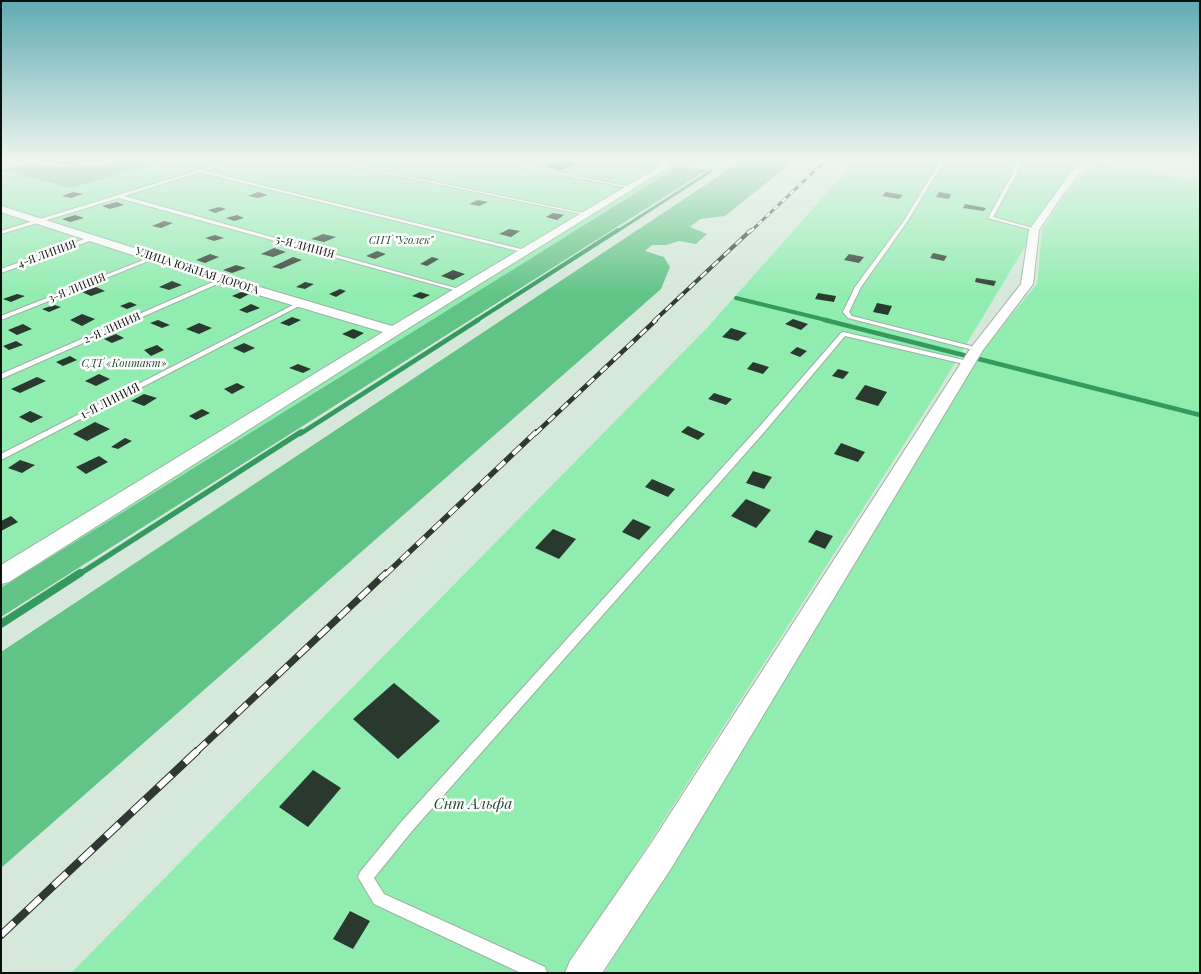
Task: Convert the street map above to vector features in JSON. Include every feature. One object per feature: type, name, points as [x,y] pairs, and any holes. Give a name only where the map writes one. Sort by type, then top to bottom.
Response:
[{"type":"street","points":[[1,576],[600,205]]},
{"type":"street","points":[[582,973],[661,856],[973,356],[1027,284],[1034,230],[1052,205]]},
{"type":"street","name":"УЛИЦА ЮЖНАЯ ДОРОГА","points":[[1,209],[299,304],[394,331]]},
{"type":"lane","points":[[1,233],[88,205]]},
{"type":"lane","name":"5-Я ЛИНИЯ","points":[[152,205],[462,291]]},
{"type":"lane","points":[[340,205],[526,251]]},
{"type":"lane","points":[[545,205],[586,214]]},
{"type":"lane","points":[[915,205],[858,287],[846,312],[850,316],[973,356]]},
{"type":"lane","points":[[996,205],[990,218],[1034,230]]},
{"type":"lane","name":"4-Я ЛИНИЯ","points":[[1,271],[92,238]]},
{"type":"lane","name":"3-Я ЛИНИЯ","points":[[1,318],[154,258]]},
{"type":"lane","name":"2-Я ЛИНИЯ","points":[[1,377],[222,280]]},
{"type":"lane","name":"1-Я ЛИНИЯ","points":[[1,457],[299,304]]},
{"type":"lane","points":[[538,973],[379,899],[365,877],[407,826],[763,428],[843,334],[973,356]]},
{"type":"green space","name":"СДТ «Контакт»","points":[[1,205],[621,205],[539,253],[1,589]]},
{"type":"green space","points":[[616,205],[651,205],[1,617],[1,588]]},
{"type":"green space","points":[[674,205],[738,205],[725,216],[700,219],[690,227],[707,234],[696,244],[679,241],[666,245],[652,245],[645,251],[664,257],[670,267],[661,289],[1,868],[1,652]]},
{"type":"green space","name":"Снт Альфа","points":[[816,205],[1050,205],[938,391],[566,973],[71,973],[707,328]]},
{"type":"green space","points":[[1058,205],[1200,205],[1200,973],[604,973],[988,343],[1037,284],[1042,230]]},
{"type":"building","points":[[104,205],[122,205],[110,209],[102,206]]},
{"type":"building","points":[[964,205],[973,205],[986,208],[984,211],[963,208]]},
{"type":"building","points":[[219,207],[226,209],[215,213],[208,210]]},
{"type":"building","points":[[553,213],[564,215],[557,220],[546,217]]},
{"type":"building","points":[[75,215],[84,218],[70,222],[62,219]]},
{"type":"building","points":[[237,215],[244,218],[234,221],[226,218]]},
{"type":"building","points":[[164,221],[173,223],[161,228],[152,226]]},
{"type":"building","points":[[509,229],[520,231],[511,237],[499,234]]},
{"type":"building","points":[[323,234],[336,237],[324,242],[311,239]]},
{"type":"building","points":[[215,235],[224,238],[214,241],[205,238]]},
{"type":"building","points":[[274,248],[286,252],[273,257],[261,254]]},
{"type":"building","points":[[377,251],[386,254],[375,259],[366,256]]},
{"type":"building","points":[[933,253],[947,256],[944,261],[930,258]]},
{"type":"building","points":[[210,254],[219,257],[205,263],[196,260]]},
{"type":"building","points":[[849,254],[864,257],[859,263],[844,260]]},
{"type":"building","points":[[293,257],[302,260],[281,269],[272,267]]},
{"type":"building","points":[[432,257],[439,259],[427,266],[420,264]]},
{"type":"building","points":[[236,265],[246,268],[232,273],[223,270]]},
{"type":"building","points":[[453,270],[465,274],[453,280],[441,276]]},
{"type":"building","points":[[976,278],[996,281],[994,286],[975,282]]},
{"type":"building","points":[[172,281],[182,285],[169,290],[159,287]]},
{"type":"building","points":[[305,282],[314,284],[305,289],[296,287]]},
{"type":"building","points":[[96,287],[105,291],[91,296],[82,292]]},
{"type":"building","points":[[340,289],[346,291],[336,297],[329,294]]},
{"type":"building","points":[[241,292],[249,294],[240,299],[232,296]]},
{"type":"building","points":[[420,292],[430,295],[422,299],[412,296]]},
{"type":"building","points":[[818,293],[836,296],[834,302],[815,299]]},
{"type":"building","points":[[17,294],[25,296],[11,302],[3,299]]},
{"type":"building","points":[[130,302],[137,305],[127,309],[120,306]]},
{"type":"building","points":[[877,303],[892,306],[888,315],[873,312]]},
{"type":"building","points":[[251,304],[260,308],[247,313],[239,310]]},
{"type":"building","points":[[54,305],[61,307],[49,312],[42,309]]},
{"type":"building","points":[[82,314],[95,319],[82,326],[70,320]]},
{"type":"building","points":[[292,317],[301,320],[289,326],[280,323]]},
{"type":"building","points":[[793,319],[808,324],[801,330],[785,324]]},
{"type":"building","points":[[158,320],[170,325],[162,328],[150,323]]},
{"type":"building","points":[[199,323],[212,328],[199,334],[186,329]]},
{"type":"building","points":[[23,324],[32,329],[17,335],[8,330]]},
{"type":"building","points":[[731,328],[747,333],[738,341],[722,337]]},
{"type":"building","points":[[353,329],[364,333],[354,339],[342,334]]},
{"type":"building","points":[[116,334],[124,338],[112,343],[104,339]]},
{"type":"building","points":[[16,341],[23,345],[9,350],[3,346]]},
{"type":"building","points":[[244,343],[255,348],[244,353],[233,348]]},
{"type":"building","points":[[157,345],[164,350],[151,356],[144,350]]},
{"type":"building","points":[[797,347],[807,351],[800,357],[790,353]]},
{"type":"building","points":[[70,356],[77,360],[63,366],[56,362]]},
{"type":"building","points":[[753,362],[769,367],[763,374],[747,369]]},
{"type":"building","points":[[298,364],[311,369],[303,373],[289,368]]},
{"type":"building","points":[[838,369],[849,372],[843,379],[832,376]]},
{"type":"building","points":[[99,374],[110,379],[96,386],[85,381]]},
{"type":"building","points":[[37,377],[46,381],[20,393],[11,389]]},
{"type":"building","points":[[237,383],[245,387],[232,394],[224,389]]},
{"type":"building","points":[[865,385],[887,392],[878,406],[855,399]]},
{"type":"building","points":[[714,393],[732,399],[726,405],[708,399]]},
{"type":"building","points":[[144,394],[157,398],[144,406],[131,401]]},
{"type":"building","points":[[202,409],[210,413],[196,420],[189,416]]},
{"type":"building","points":[[30,411],[43,417],[31,423],[19,417]]},
{"type":"building","points":[[95,422],[110,429],[87,441],[73,434]]},
{"type":"building","points":[[688,426],[705,434],[698,440],[681,432]]},
{"type":"building","points":[[125,438],[132,441],[118,449],[111,447]]},
{"type":"building","points":[[841,443],[865,452],[858,462],[834,454]]},
{"type":"building","points":[[99,456],[108,462],[86,474],[76,467]]},
{"type":"building","points":[[20,460],[35,465],[22,473],[8,468]]},
{"type":"building","points":[[753,471],[772,477],[764,489],[746,483]]},
{"type":"building","points":[[652,479],[675,489],[668,497],[645,487]]},
{"type":"building","points":[[746,499],[771,510],[756,528],[731,516]]},
{"type":"building","points":[[11,516],[18,522],[1,531],[1,521]]},
{"type":"building","points":[[633,519],[651,527],[639,540],[622,532]]},
{"type":"building","points":[[553,529],[576,539],[559,559],[535,548]]},
{"type":"building","points":[[816,530],[833,536],[825,549],[808,542]]},
{"type":"building","points":[[394,683],[440,721],[398,759],[353,719]]},
{"type":"building","points":[[313,770],[341,788],[308,827],[279,807]]},
{"type":"building","points":[[350,911],[370,921],[353,949],[333,939]]},
{"type":"waterway","points":[[616,232],[657,205]]},
{"type":"waterway","points":[[476,321],[618,230]]},
{"type":"waterway","points":[[736,298],[830,321]]},
{"type":"waterway","points":[[300,434],[478,320]]},
{"type":"waterway","points":[[825,320],[1200,415]]},
{"type":"waterway","points":[[78,575],[301,432]]},
{"type":"waterway","points":[[1,624],[80,573]]},
{"type":"railway","points":[[750,232],[778,205]]},
{"type":"railway","points":[[654,321],[751,230]]},
{"type":"railway","points":[[535,434],[656,320]]},
{"type":"railway","points":[[385,575],[536,432]]},
{"type":"railway","points":[[196,752],[386,573]]},
{"type":"railway","points":[[1,935],[197,751]]},
{"type":"park label","name":"СНТ \"Уголек\"","points":[[401,241]]}]
